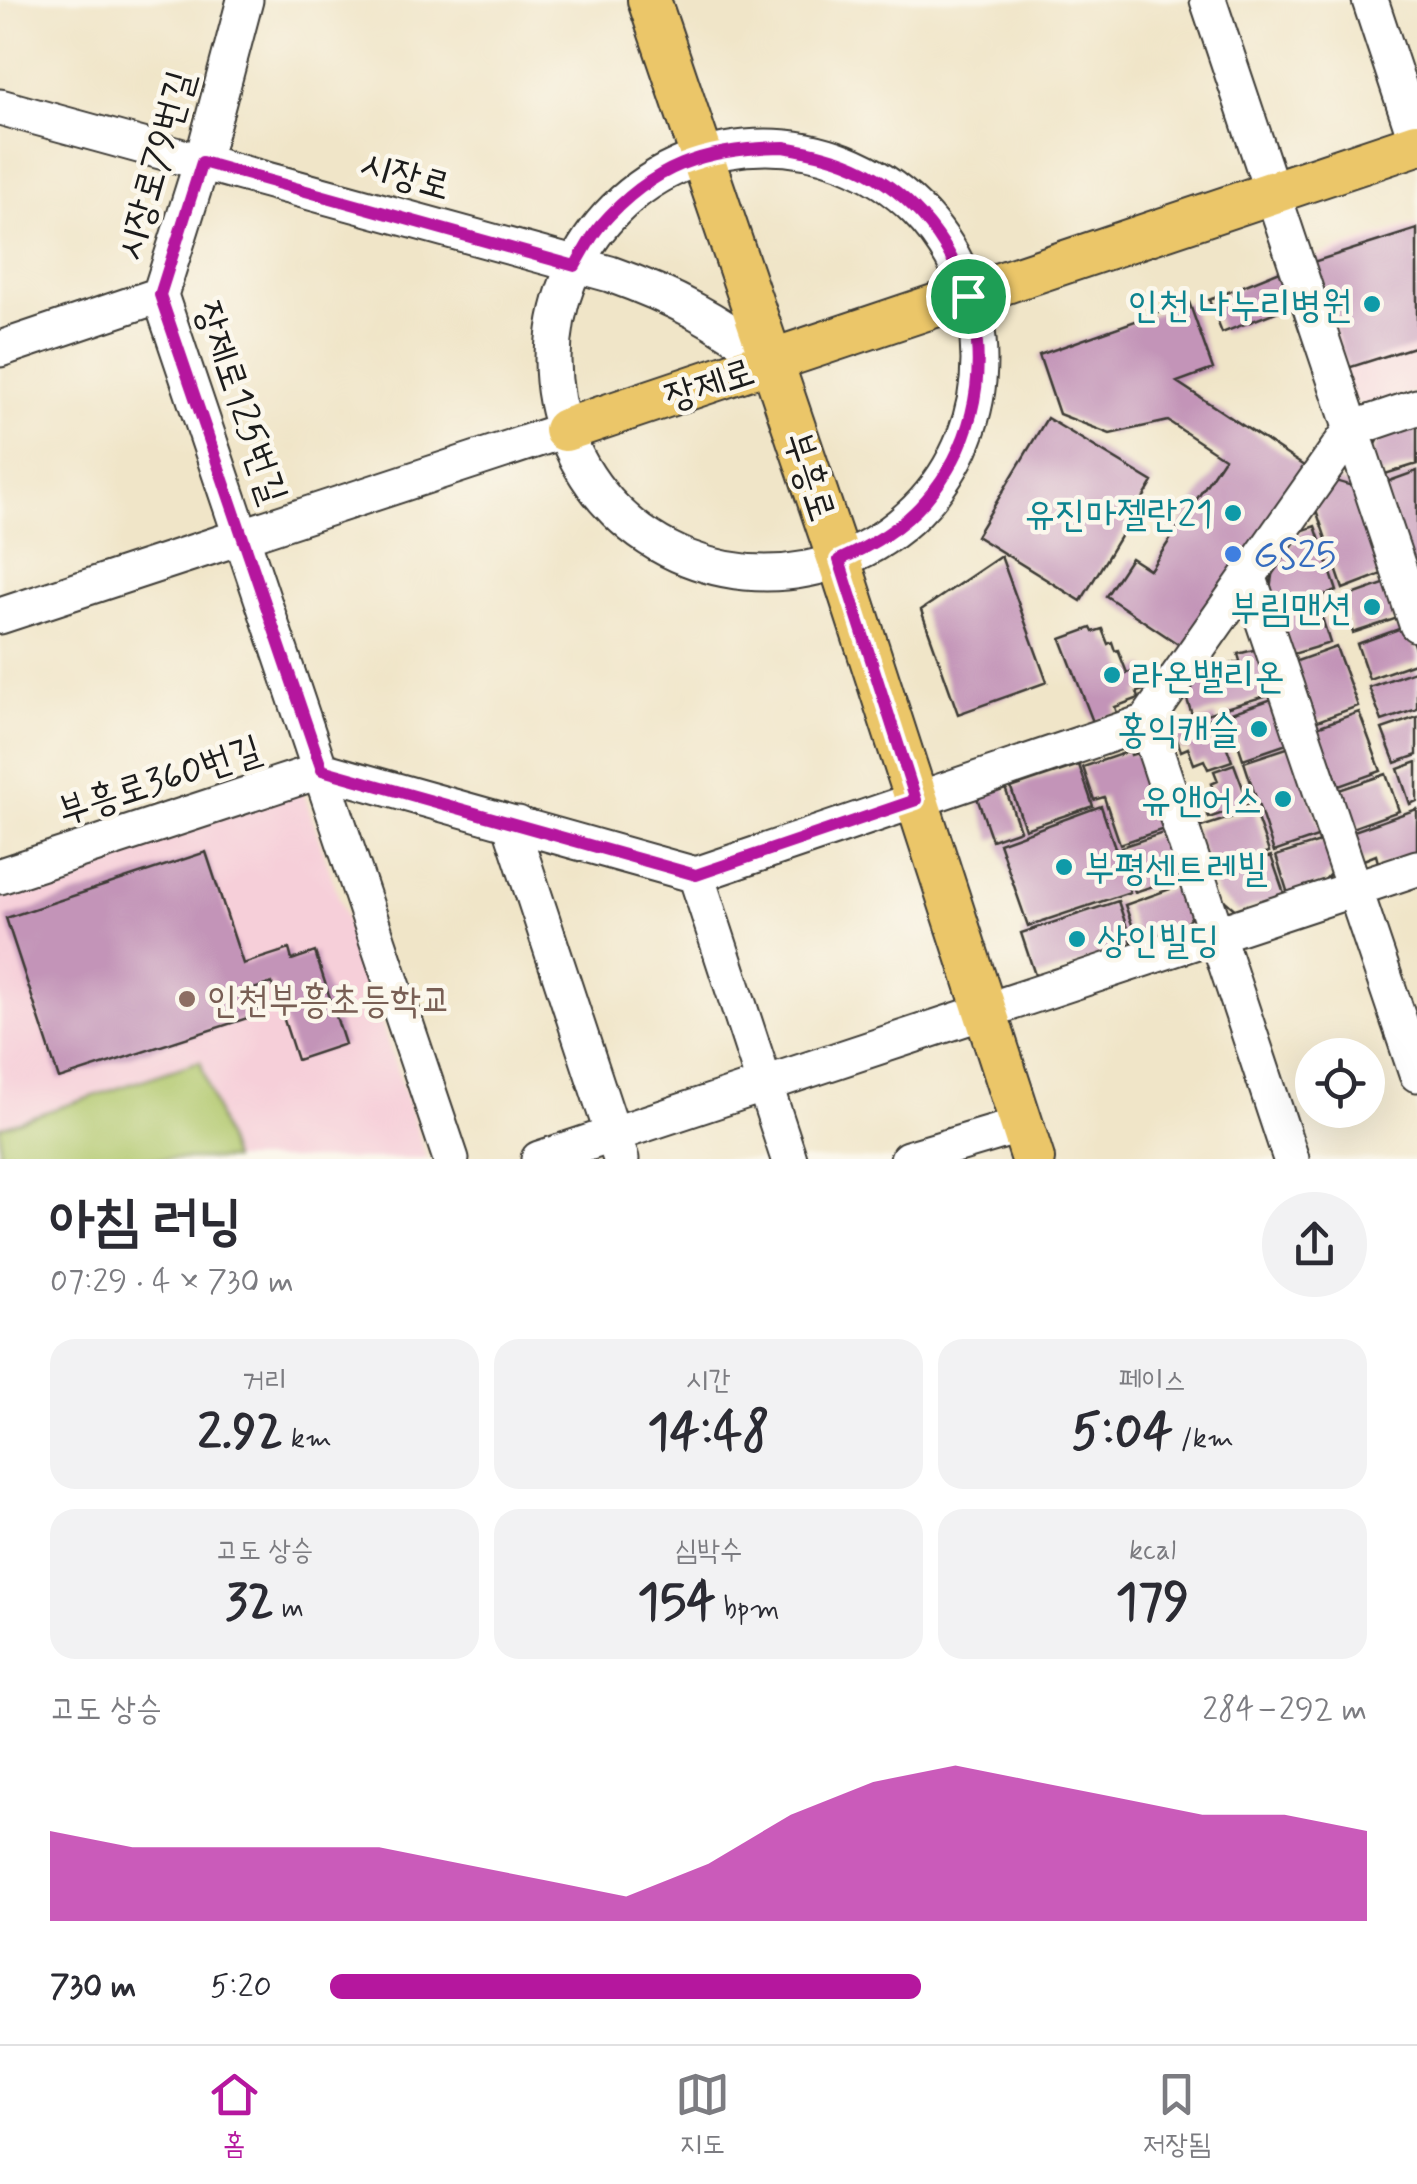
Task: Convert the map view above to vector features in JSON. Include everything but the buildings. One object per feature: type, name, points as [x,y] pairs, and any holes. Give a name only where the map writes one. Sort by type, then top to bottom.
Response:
[{"type":"main road","name":"부흥로","points":[[649,0],[839,560],[1028,1142]]},
{"type":"main road","name":"장제로","points":[[565,430],[1417,143]]},
{"type":"street","name":"시장로79번길","points":[[160,295],[202,162],[245,0]]},
{"type":"street","points":[[1208,0],[1417,624]]},
{"type":"street","points":[[1370,0],[1417,143]]},
{"type":"street","name":"시장로","points":[[0,107],[610,274],[699,311],[773,362]]},
{"type":"street","points":[[784,147],[826,155],[864,171],[898,194],[928,223],[952,257],[968,296],[975,322],[978,376],[971,416],[957,454],[935,488],[908,518],[874,544],[839,560],[812,568],[756,573],[702,563],[675,552],[628,522],[608,502],[583,468],[565,430],[553,364],[555,330],[562,297],[575,266],[597,229],[627,198],[663,173],[702,156],[743,148],[784,147]]},
{"type":"street","points":[[0,349],[160,295]]},
{"type":"street","name":"장제로125번길","points":[[160,295],[451,1159]]},
{"type":"street","points":[[789,1159],[696,875],[1146,722],[1352,429],[1417,406]]},
{"type":"street","name":"장제로","points":[[0,616],[565,430]]},
{"type":"street","points":[[1250,578],[1417,1074]]},
{"type":"street","points":[[1146,722],[1286,1145]]},
{"type":"street","name":"부흥로360번길","points":[[0,876],[322,770],[696,875]]},
{"type":"street","points":[[518,824],[514,834],[617,1147]]},
{"type":"street","points":[[538,1159],[617,1147],[765,1085],[1417,868]]},
{"type":"street","name":"부흥로","points":[[908,1159],[1028,1142]]},
{"type":"shaded area","name":"인천 나누리병원","points":[[1417,224],[1417,391],[1369,408],[1351,399],[1306,260]]},
{"type":"shaded area","name":"인천부흥초등학교","points":[[302,788],[427,1159],[0,1159],[0,889]]},
{"type":"green space","points":[[200,1061],[232,1159],[0,1159],[0,1127]]},
{"type":"place","name":"인천 나누리병원","points":[[1372,304]]},
{"type":"place","name":"유진마젤란21","points":[[1233,513]]},
{"type":"place","name":"GS25","points":[[1233,554]]},
{"type":"place","name":"부림맨션","points":[[1372,607]]},
{"type":"place","name":"라온밸리온","points":[[1112,675]]},
{"type":"place","name":"홍익캐슬","points":[[1259,729]]},
{"type":"place","name":"유앤어스","points":[[1283,799]]},
{"type":"place","name":"부평센트레빌","points":[[1064,867]]},
{"type":"place","name":"상인빌딩","points":[[1077,939]]},
{"type":"place","name":"인천부흥초등학교","points":[[187,999]]},
{"type":"route","points":[[784,147],[826,155],[864,171],[898,194],[928,223],[952,257],[968,296],[979,364],[974,403],[957,454],[927,499],[908,518],[883,538],[839,560],[916,800],[696,875],[322,770],[160,295],[202,162],[575,266],[597,229],[627,198],[663,173],[702,156],[743,148],[784,147]]}]
